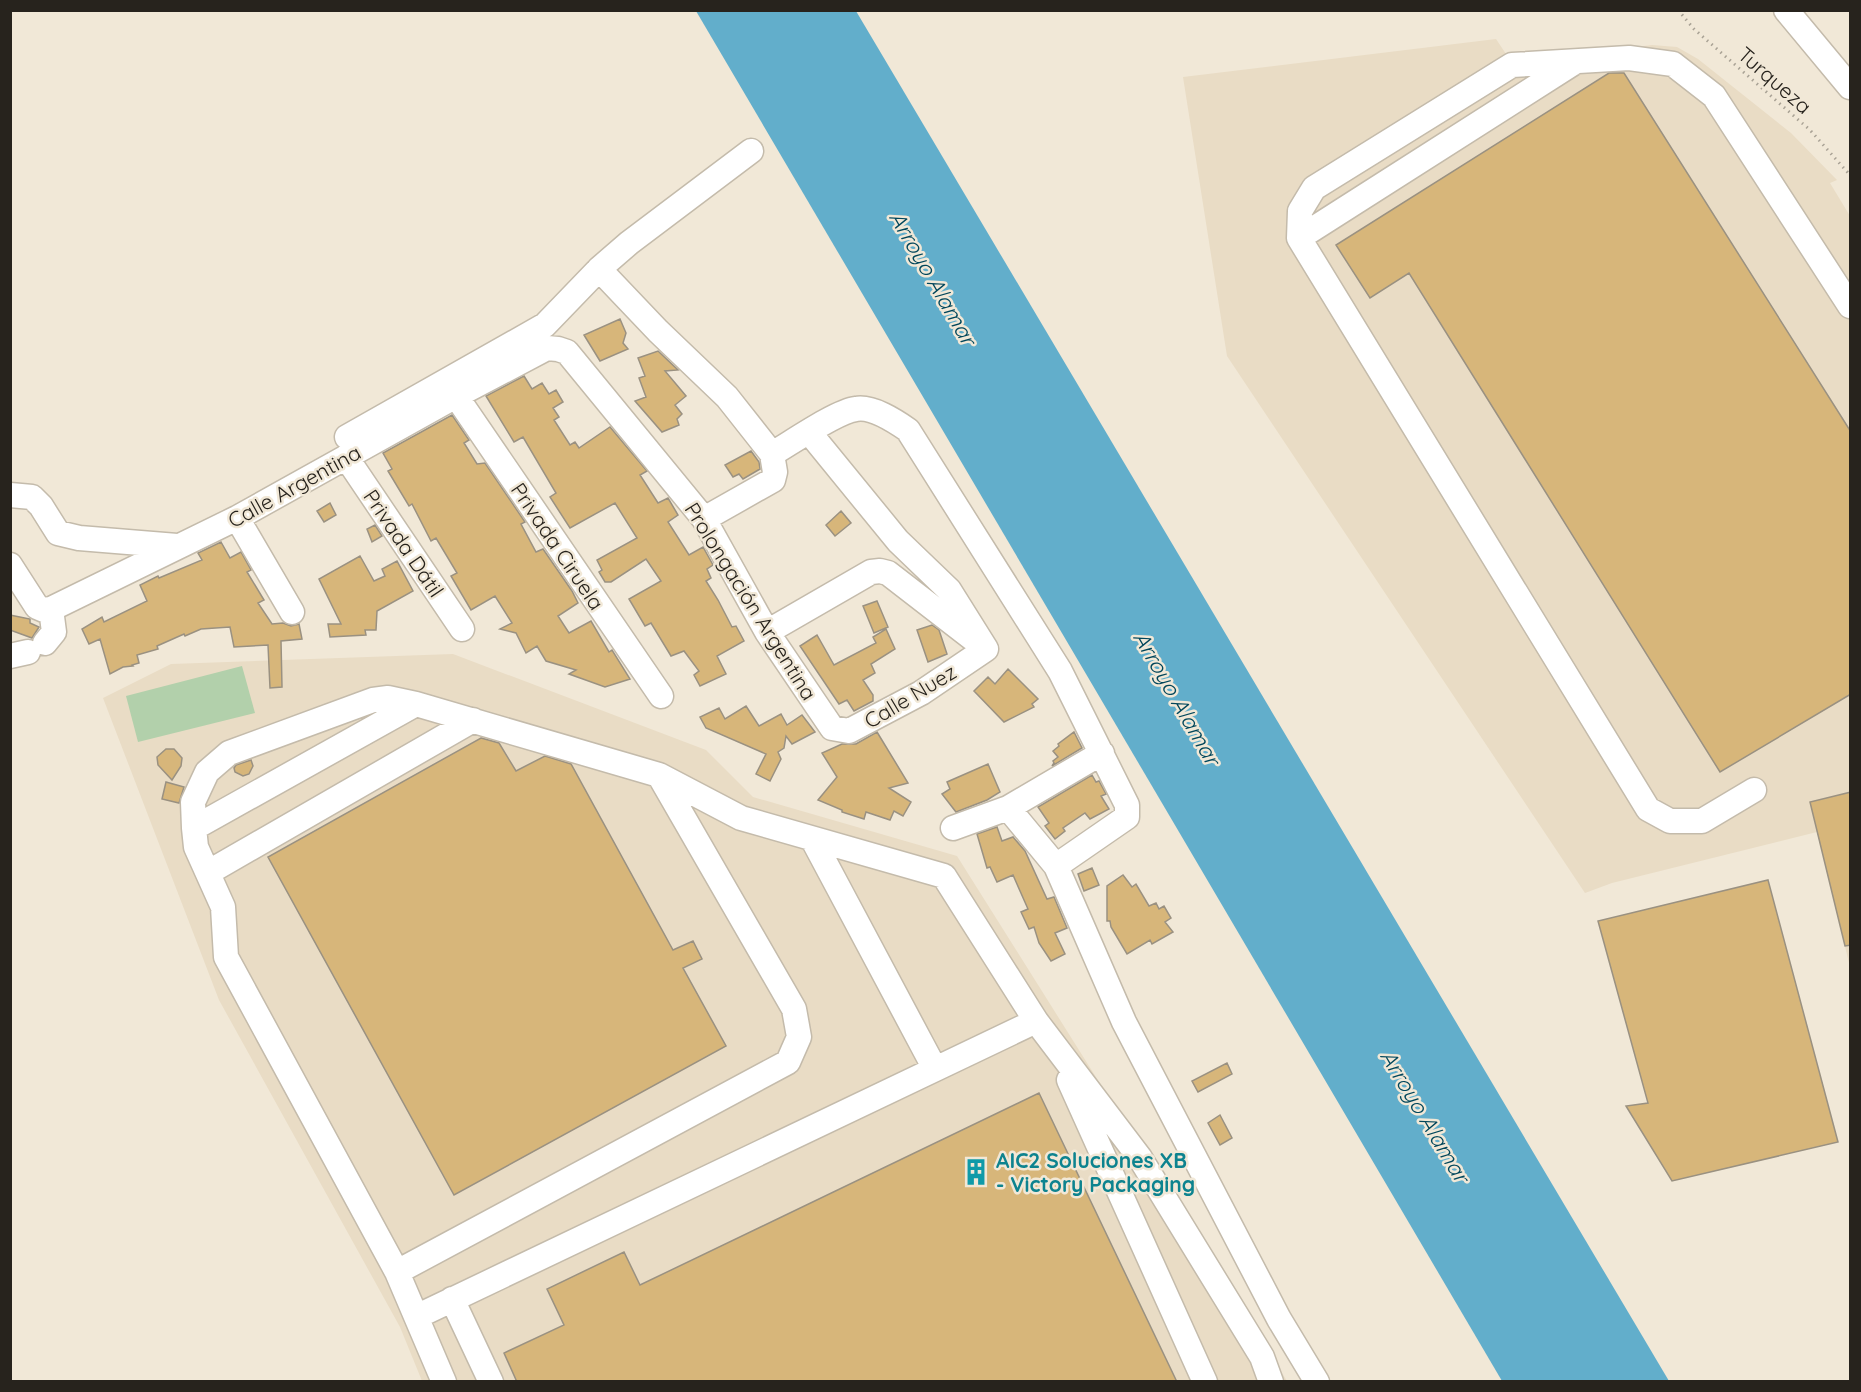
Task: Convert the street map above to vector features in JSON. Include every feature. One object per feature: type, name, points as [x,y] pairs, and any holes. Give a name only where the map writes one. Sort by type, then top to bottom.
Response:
[{"type":"street","points":[[1786,10],[1851,87]]},
{"type":"street","points":[[1754,790],[1702,821],[1670,821],[1648,809],[1299,238],[1300,211],[1314,188],[1512,65],[1629,58],[1673,64],[1714,96],[1851,306]]},
{"type":"street","points":[[1299,238],[1578,60]]},
{"type":"street","points":[[346,447],[550,340],[599,269],[629,243],[751,151]]},
{"type":"street","points":[[599,269],[658,331],[727,397],[774,463]]},
{"type":"street","name":"Calle Argentina","points":[[44,608],[237,518],[346,447],[456,396],[550,340]]},
{"type":"street","name":"Prolongación Argentina","points":[[550,340],[567,352],[704,519],[767,632],[832,728]]},
{"type":"street","name":"Privada Ciruela","points":[[456,396],[661,696]]},
{"type":"street","points":[[704,519],[772,480],[774,463],[809,432],[841,414],[857,408],[887,415],[908,430],[1060,671],[1127,805],[1127,817],[1056,866]]},
{"type":"street","points":[[809,432],[898,541],[949,590],[986,649]]},
{"type":"street","name":"Privada Dátil","points":[[346,447],[462,629]]},
{"type":"street","points":[[10,495],[32,497],[58,533],[79,538],[179,546]]},
{"type":"street","points":[[237,518],[292,612]]},
{"type":"street","points":[[767,632],[871,572],[880,571],[888,573],[986,649]]},
{"type":"street","points":[[13,572],[44,608],[54,632],[28,650]]},
{"type":"street","name":"Calle Nuez","points":[[832,728],[849,731],[921,693],[986,649]]},
{"type":"street","points":[[444,1382],[418,1316],[397,1272],[226,957],[223,907],[196,847],[194,828],[193,802],[207,772],[230,753],[373,700],[388,698],[416,704],[659,775],[741,818],[944,876],[1036,1021],[1140,1158],[1262,1357],[1271,1382]]},
{"type":"street","points":[[194,828],[416,704]]},
{"type":"street","points":[[209,872],[472,720]]},
{"type":"street","points":[[953,828],[1008,808],[1102,753]]},
{"type":"street","points":[[397,1272],[788,1062],[799,1037],[794,1009],[659,775]]},
{"type":"street","points":[[1008,808],[1056,866],[1124,1022],[1279,1319],[1317,1382]]},
{"type":"street","points":[[813,840],[935,1069]]},
{"type":"street","points":[[418,1316],[1036,1021]]},
{"type":"street","points":[[1051,1041],[1205,1382]]},
{"type":"street","points":[[452,1299],[491,1382]]},
{"type":"path","name":"Turqueza","points":[[1678,10],[1694,29],[1810,130],[1851,175]]},
{"type":"shaded area","points":[[1496,39],[1512,63],[1652,45],[1677,47],[1698,59],[1791,133],[1837,180],[1830,183],[1850,216],[1850,967],[1817,832],[1612,883],[1585,893],[1227,356],[1183,77]]},
{"type":"shaded area","points":[[453,654],[706,750],[753,797],[957,856],[1287,1381],[422,1381],[400,1327],[219,1000],[103,698],[171,664]]},
{"type":"green space","points":[[242,666],[255,713],[138,742],[126,696]]},
{"type":"water","name":"Arroyo Alamar","points":[[696,11],[856,11],[1669,1381],[1502,1381]]},
{"type":"building","points":[[1609,73],[1624,73],[1851,432],[1851,694],[1720,772],[1409,273],[1370,298],[1336,245]]},
{"type":"building","points":[[620,319],[626,333],[623,343],[628,349],[600,361],[584,335]]},
{"type":"building","points":[[658,351],[678,370],[665,371],[686,396],[675,405],[682,414],[677,419],[679,425],[662,432],[635,401],[646,397],[639,378],[645,376],[638,358]]},
{"type":"building","points":[[524,376],[532,389],[542,383],[549,394],[556,390],[563,402],[553,408],[559,417],[554,420],[570,445],[575,442],[579,448],[610,427],[647,471],[640,475],[658,503],[668,498],[678,515],[668,522],[689,555],[703,547],[713,565],[707,569],[711,578],[706,581],[732,627],[736,626],[744,641],[717,656],[726,674],[700,686],[694,675],[699,671],[684,651],[671,656],[651,623],[645,626],[629,599],[661,581],[646,559],[611,582],[605,582],[599,572],[602,570],[597,560],[637,538],[615,503],[570,528],[550,497],[556,493],[523,437],[514,442],[486,396]]},
{"type":"building","points":[[452,415],[469,440],[464,443],[477,464],[485,463],[525,522],[521,524],[536,552],[543,549],[572,591],[578,603],[558,616],[569,633],[591,621],[609,652],[612,650],[630,679],[605,687],[569,674],[576,670],[546,661],[537,646],[526,653],[516,633],[500,629],[512,623],[495,596],[471,610],[451,576],[457,573],[436,538],[431,541],[412,504],[409,506],[388,471],[392,469],[383,453]]},
{"type":"building","points":[[751,451],[759,462],[760,469],[743,479],[739,474],[733,477],[725,465]]},
{"type":"building","points":[[330,503],[336,515],[324,522],[317,511]]},
{"type":"building","points":[[841,511],[851,523],[835,536],[826,525]]},
{"type":"building","points":[[375,525],[382,536],[372,542],[367,529]]},
{"type":"building","points":[[221,542],[230,558],[241,552],[251,570],[247,572],[264,600],[258,603],[272,624],[283,623],[291,626],[299,624],[302,639],[281,641],[282,687],[270,688],[268,645],[234,647],[230,627],[201,629],[185,636],[184,634],[157,646],[158,649],[137,655],[139,663],[123,667],[110,674],[100,639],[89,644],[82,629],[102,617],[104,622],[147,601],[140,585],[202,560],[198,553]]},
{"type":"building","points":[[360,556],[374,581],[385,576],[382,569],[397,561],[413,591],[377,611],[376,630],[365,630],[366,635],[330,637],[328,624],[341,624],[319,579]]},
{"type":"building","points":[[877,601],[888,627],[874,633],[863,606]]},
{"type":"building","points":[[10,615],[30,619],[30,623],[39,627],[32,638],[10,630]]},
{"type":"building","points":[[932,625],[939,630],[947,654],[928,662],[917,630]]},
{"type":"building","points":[[886,629],[895,649],[871,664],[875,673],[863,680],[873,695],[873,701],[854,711],[847,700],[839,704],[800,646],[817,635],[834,665],[876,643],[873,637]]},
{"type":"building","points":[[1008,669],[1038,699],[1032,704],[1034,707],[1004,722],[974,691],[988,677],[995,684]]},
{"type":"building","points":[[746,706],[759,726],[781,714],[787,725],[802,715],[815,732],[792,744],[786,736],[784,748],[778,752],[781,759],[770,781],[756,774],[766,754],[706,728],[700,717],[719,708],[725,719]]},
{"type":"building","points":[[877,732],[908,783],[889,788],[911,802],[903,816],[894,811],[890,820],[866,812],[864,819],[842,812],[818,800],[837,777],[822,753],[842,744],[856,744]]},
{"type":"building","points":[[1074,732],[1082,748],[1052,766],[1053,761],[1058,757],[1053,751],[1059,746],[1058,744]]},
{"type":"building","points":[[481,738],[499,743],[516,771],[545,756],[571,764],[673,950],[693,941],[702,959],[683,968],[726,1046],[454,1195],[268,857]]},
{"type":"building","points":[[166,749],[174,749],[182,758],[181,766],[172,780],[158,765],[157,757]]},
{"type":"building","points":[[251,760],[253,766],[249,774],[243,776],[235,772],[236,765]]},
{"type":"building","points":[[988,764],[1000,792],[987,800],[956,812],[942,794],[950,789],[947,782]]},
{"type":"building","points":[[1092,775],[1096,782],[1099,781],[1106,794],[1101,796],[1109,809],[1090,819],[1085,813],[1063,828],[1065,831],[1055,839],[1045,826],[1049,823],[1038,807]]},
{"type":"building","points":[[166,782],[184,787],[179,803],[162,799]]},
{"type":"building","points":[[1851,792],[1851,945],[1845,946],[1810,802]]},
{"type":"building","points":[[997,827],[1002,841],[1013,837],[1025,851],[1047,899],[1054,897],[1067,928],[1055,933],[1065,954],[1051,961],[1039,943],[1034,927],[1029,929],[1021,912],[1028,909],[1013,875],[997,882],[990,867],[987,868],[977,834]]},
{"type":"building","points":[[1092,868],[1099,885],[1084,891],[1078,874]]},
{"type":"building","points":[[1123,875],[1132,887],[1136,884],[1149,906],[1156,903],[1159,909],[1164,906],[1171,918],[1165,922],[1173,932],[1152,944],[1150,940],[1127,954],[1111,927],[1110,921],[1107,921],[1107,886]]},
{"type":"building","points":[[1768,880],[1838,1142],[1672,1181],[1626,1106],[1648,1103],[1598,921]]},
{"type":"building","points":[[1227,1063],[1232,1074],[1198,1092],[1192,1081]]},
{"type":"building","name":"AIC2 Soluciones XB - Victory Packaging","points":[[1039,1093],[1177,1382],[517,1382],[504,1353],[564,1325],[547,1289],[624,1252],[640,1285]]},
{"type":"building","points":[[1220,1115],[1232,1138],[1220,1145],[1208,1123]]},
{"type":"place","name":"AIC2 Soluciones XB - Victory Packaging","points":[[976,1172]]}]
